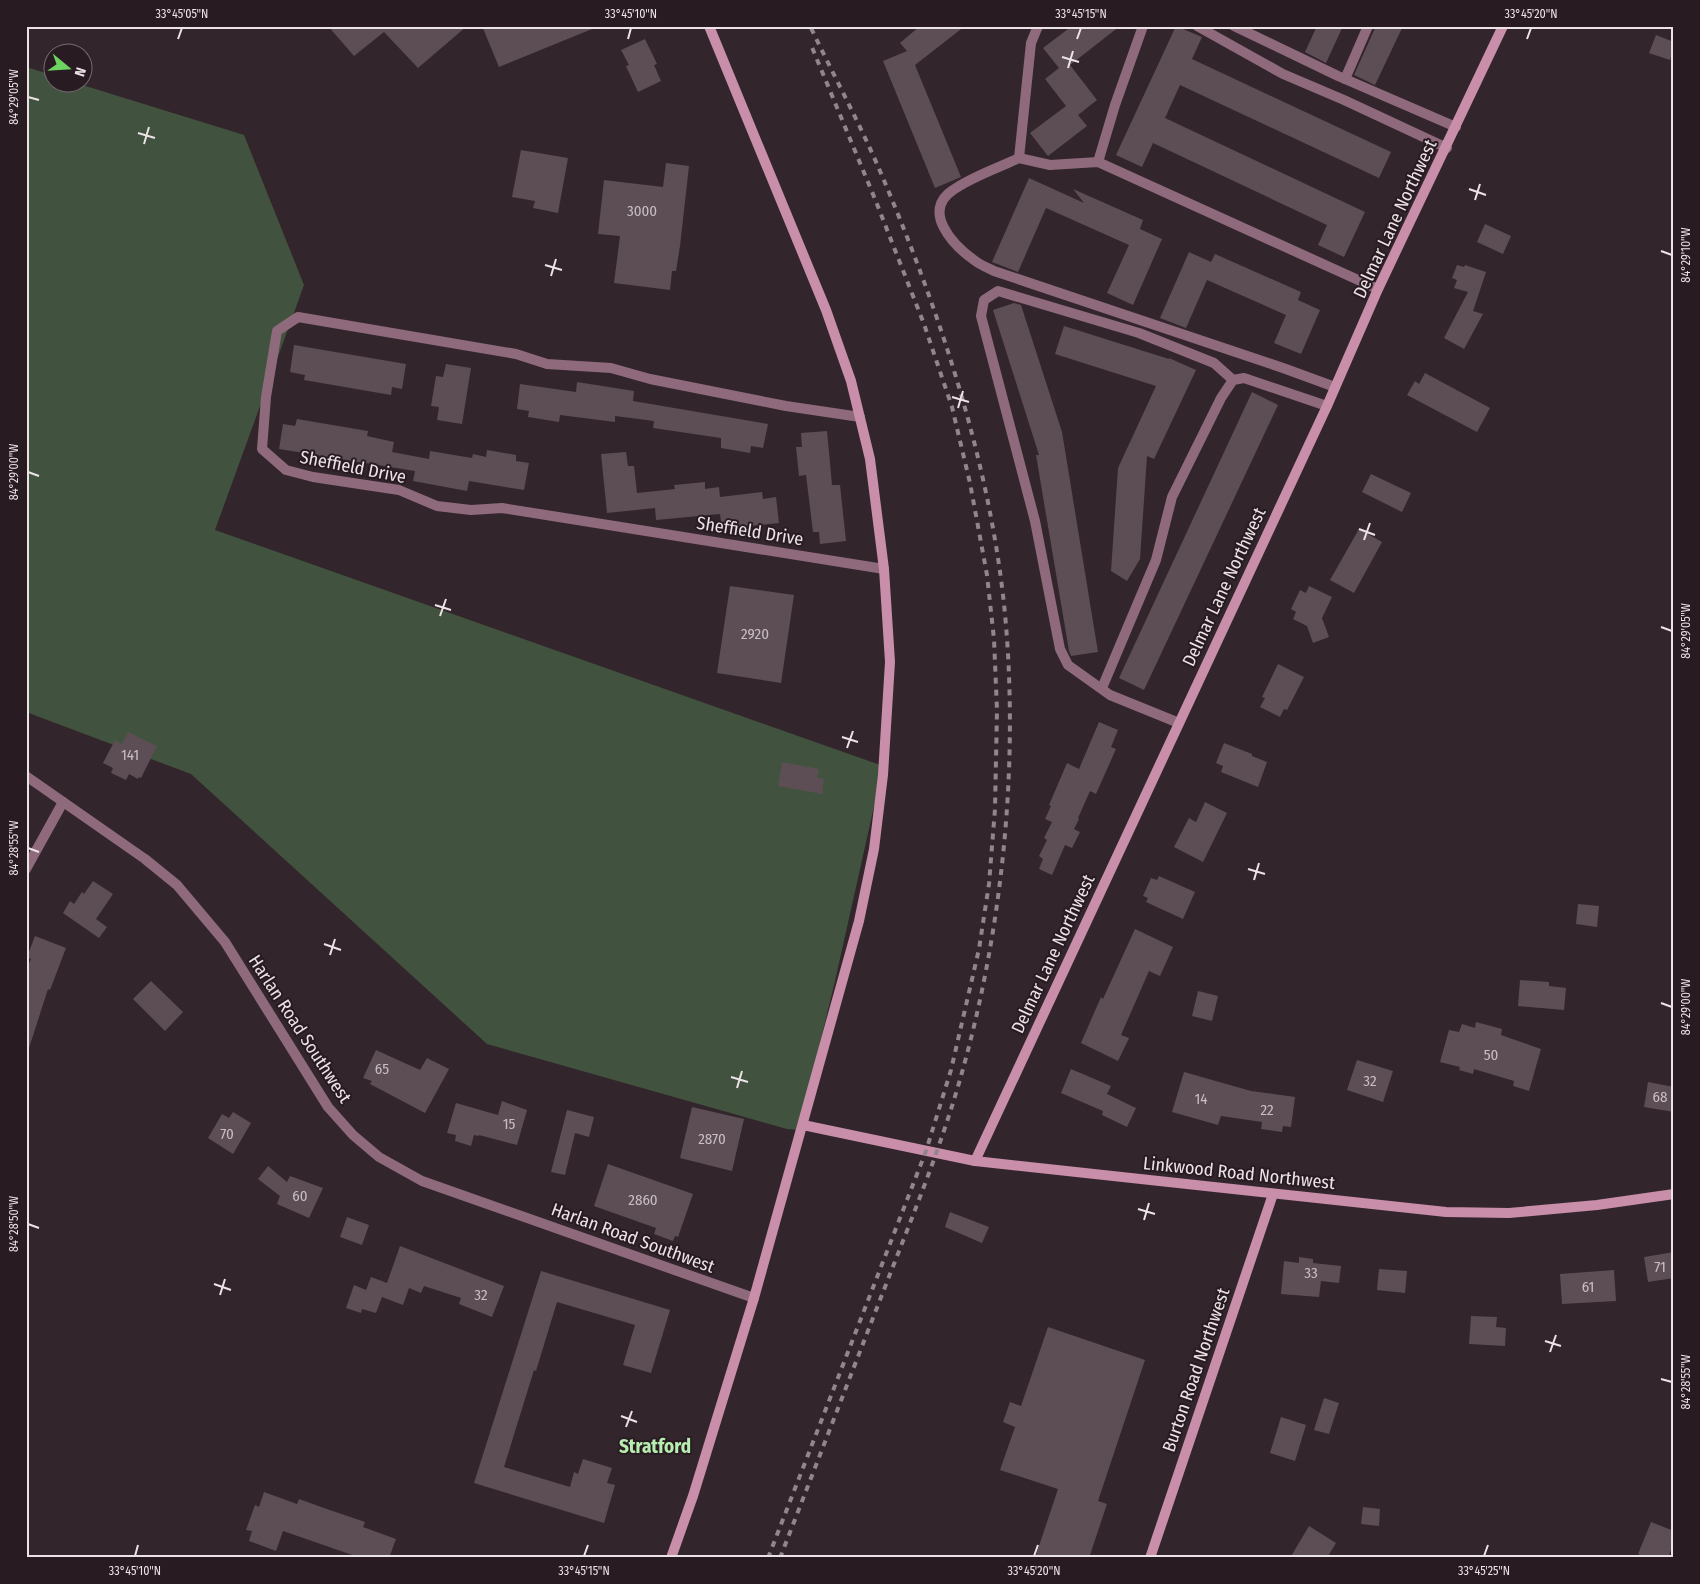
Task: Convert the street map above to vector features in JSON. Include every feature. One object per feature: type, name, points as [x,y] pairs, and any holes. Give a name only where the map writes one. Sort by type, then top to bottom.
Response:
[{"type":"street","points":[[671,1558],[693,1496],[754,1298],[859,921],[874,849],[883,776],[890,662],[884,569],[870,460],[851,382],[826,310],[709,26]]},
{"type":"street","points":[[1019,158],[1031,43],[1038,26]]},
{"type":"street","points":[[1098,162],[1115,105],[1143,26]]},
{"type":"street","points":[[1197,26],[1283,74],[1447,148]]},
{"type":"street","points":[[1234,26],[1345,79],[1456,128]]},
{"type":"street","points":[[1345,79],[1368,26]]},
{"type":"street","name":"Delmar Lane Northwest","points":[[975,1161],[1335,387],[1378,289],[1447,148],[1503,26]]},
{"type":"street","points":[[1335,387],[994,271],[975,261],[953,242],[942,226],[939,211],[942,201],[952,190],[1019,158],[1050,164],[1098,162],[1378,289]]},
{"type":"street","points":[[1179,723],[1110,695],[1068,665],[1060,649],[1034,521],[981,316],[984,300],[998,291],[1138,333],[1214,363],[1234,380]]},
{"type":"street","name":"Sheffield Drive","points":[[860,417],[786,406],[611,368],[547,364],[516,354],[298,317],[277,331],[266,397],[262,449],[286,470],[313,477],[399,490],[437,506],[471,510],[502,508],[884,569]]},
{"type":"street","points":[[1102,688],[1156,560],[1172,497],[1221,398],[1234,380],[1244,378],[1326,406]]},
{"type":"street","name":"Harlan Road Southwest","points":[[26,776],[145,859],[177,885],[225,942],[328,1107],[353,1135],[379,1157],[422,1180],[754,1298]]},
{"type":"street","points":[[26,869],[64,802]]},
{"type":"street","name":"Linkwood Road Northwest","points":[[803,1125],[975,1161],[1446,1212],[1509,1212],[1597,1205],[1674,1194]]},
{"type":"street","name":"Burton Road Northwest","points":[[1150,1558],[1273,1194]]},
{"type":"green space","points":[[26,67],[42,72],[42,92],[92,92],[92,88],[244,135],[304,285],[215,530],[883,766],[835,981],[799,1130],[787,1129],[487,1044],[191,774],[26,712]]},
{"type":"building","points":[[328,26],[467,26],[418,68],[384,32],[354,56]]},
{"type":"building","points":[[482,26],[597,26],[597,27],[499,67]]},
{"type":"building","points":[[920,26],[965,26],[915,65],[961,177],[935,188],[883,61],[907,51],[900,43]]},
{"type":"building","points":[[1072,26],[1120,26],[1070,65],[1097,100],[1078,115],[1087,126],[1048,156],[1030,133],[1066,106],[1045,79],[1059,68],[1043,48]]},
{"type":"building","points":[[1176,26],[1202,37],[1192,59],[1391,152],[1379,178],[1180,85],[1165,118],[1365,212],[1344,257],[1318,245],[1327,225],[1153,143],[1142,167],[1116,155]]},
{"type":"building","points":[[1317,26],[1343,26],[1326,63],[1305,52]]},
{"type":"building","points":[[1376,26],[1403,26],[1375,85],[1354,75]]},
{"type":"building","points":[[1656,35],[1674,42],[1674,49],[1670,60],[1649,53]]},
{"type":"building","points":[[645,39],[657,64],[654,65],[661,81],[638,92],[626,66],[629,65],[621,50]]},
{"type":"building","points":[[521,150],[568,158],[558,213],[533,208],[535,201],[512,197]]},
{"type":"building","points":[[666,163],[689,166],[680,246],[676,271],[672,271],[670,290],[614,283],[620,236],[598,234],[604,180],[663,187]]},
{"type":"building","points":[[1029,178],[1084,203],[1073,189],[1143,220],[1140,229],[1162,239],[1133,305],[1107,293],[1129,245],[1046,208],[1018,272],[992,262]]},
{"type":"building","points":[[1485,224],[1511,236],[1503,254],[1477,242]]},
{"type":"building","points":[[1189,252],[1211,262],[1215,254],[1301,292],[1298,300],[1320,310],[1301,354],[1274,343],[1286,315],[1207,280],[1186,328],[1160,318]]},
{"type":"building","points":[[1457,265],[1464,267],[1465,265],[1486,272],[1473,311],[1483,314],[1464,349],[1444,338],[1468,292],[1454,288],[1457,280],[1452,278]]},
{"type":"building","points":[[1014,303],[1021,305],[1062,432],[1098,652],[1071,656],[1069,651],[1036,455],[1039,455],[993,310]]},
{"type":"building","points":[[1064,326],[1169,358],[1196,370],[1154,459],[1147,456],[1140,559],[1127,581],[1111,571],[1118,468],[1156,386],[1055,354]]},
{"type":"building","points":[[294,345],[406,364],[402,389],[392,387],[391,395],[304,380],[305,375],[290,372]]},
{"type":"building","points":[[446,364],[471,368],[462,424],[437,420],[439,407],[431,406],[436,376],[443,377]]},
{"type":"building","points":[[1425,373],[1490,408],[1477,432],[1407,395],[1415,381],[1419,384]]},
{"type":"building","points":[[577,382],[634,391],[633,401],[768,424],[763,448],[751,446],[750,453],[721,448],[721,438],[653,428],[654,421],[615,416],[615,422],[560,415],[559,422],[528,417],[529,411],[517,409],[520,384],[576,392]]},
{"type":"building","points":[[1252,392],[1278,405],[1144,690],[1119,678]]},
{"type":"building","points":[[297,419],[368,431],[367,436],[394,442],[392,452],[429,459],[430,451],[472,458],[473,454],[486,457],[487,450],[516,455],[516,461],[529,463],[524,490],[469,481],[467,491],[413,481],[415,471],[279,449],[283,424],[295,426]]},
{"type":"building","points":[[827,431],[832,485],[840,485],[846,541],[820,544],[819,532],[813,532],[806,475],[799,476],[796,447],[802,447],[801,433]]},
{"type":"building","points":[[626,452],[628,466],[634,466],[637,493],[675,489],[674,485],[705,482],[705,489],[719,487],[720,497],[762,492],[763,499],[776,497],[779,523],[722,529],[720,514],[656,520],[655,508],[607,513],[601,454]]},
{"type":"building","points":[[1371,474],[1411,493],[1402,512],[1362,492]]},
{"type":"building","points":[[1359,529],[1382,542],[1354,593],[1330,580]]},
{"type":"building","points":[[730,586],[794,595],[781,683],[717,673]]},
{"type":"building","points":[[1309,586],[1332,597],[1322,618],[1329,637],[1313,643],[1307,626],[1293,619],[1296,612],[1291,609],[1300,590],[1306,593]]},
{"type":"building","points":[[1278,664],[1304,677],[1287,710],[1284,709],[1280,717],[1260,707],[1265,698],[1262,697]]},
{"type":"building","points":[[1099,722],[1118,730],[1111,747],[1116,749],[1096,794],[1090,791],[1078,818],[1074,829],[1080,832],[1072,848],[1065,845],[1052,875],[1039,869],[1043,859],[1039,856],[1047,840],[1044,838],[1052,822],[1045,819],[1051,806],[1049,805],[1067,763],[1079,769]]},
{"type":"building","points":[[128,732],[157,746],[141,778],[139,777],[138,779],[129,774],[126,780],[111,773],[113,768],[103,763],[115,740],[122,744]]},
{"type":"building","points":[[1224,743],[1267,762],[1258,787],[1221,772],[1223,766],[1216,763]]},
{"type":"building","points":[[782,762],[819,769],[817,777],[824,779],[822,794],[778,786]]},
{"type":"building","points":[[1205,802],[1227,813],[1203,862],[1174,847],[1189,818],[1196,822]]},
{"type":"building","points":[[1159,876],[1195,892],[1183,919],[1146,902],[1148,898],[1143,896],[1151,878],[1157,880]]},
{"type":"building","points":[[93,881],[113,894],[96,919],[107,927],[99,938],[63,913],[70,901],[74,904]]},
{"type":"building","points":[[1578,904],[1599,906],[1597,927],[1576,924]]},
{"type":"building","points":[[1135,929],[1173,947],[1160,976],[1149,971],[1121,1035],[1129,1038],[1118,1061],[1081,1043],[1101,997],[1103,999]]},
{"type":"building","points":[[35,936],[66,948],[50,990],[48,989],[29,1048],[26,1047],[26,970],[31,959],[27,957]]},
{"type":"building","points":[[1520,980],[1549,982],[1549,986],[1566,988],[1564,1010],[1518,1006]]},
{"type":"building","points":[[151,981],[183,1012],[165,1031],[133,999]]},
{"type":"building","points":[[1198,991],[1218,996],[1212,1021],[1192,1016]]},
{"type":"building","points":[[1476,1022],[1502,1029],[1501,1035],[1541,1049],[1529,1091],[1513,1086],[1514,1081],[1474,1069],[1473,1074],[1459,1070],[1460,1067],[1440,1062],[1449,1030],[1459,1032],[1462,1024],[1475,1028]]},
{"type":"building","points":[[376,1050],[420,1070],[427,1058],[449,1069],[425,1113],[370,1084],[372,1081],[363,1078]]},
{"type":"building","points":[[1357,1060],[1393,1071],[1383,1102],[1347,1090]]},
{"type":"building","points":[[1071,1069],[1111,1086],[1107,1094],[1136,1108],[1127,1127],[1102,1115],[1103,1111],[1061,1093]]},
{"type":"building","points":[[1184,1072],[1251,1091],[1295,1097],[1291,1127],[1283,1126],[1282,1132],[1261,1129],[1262,1122],[1221,1116],[1218,1125],[1172,1112]]},
{"type":"building","points":[[1648,1082],[1674,1087],[1674,1112],[1644,1107]]},
{"type":"building","points":[[502,1101],[527,1110],[517,1145],[474,1135],[471,1146],[455,1141],[456,1135],[447,1133],[456,1103],[498,1115]]},
{"type":"building","points":[[692,1107],[744,1119],[732,1171],[680,1158]]},
{"type":"building","points":[[567,1110],[594,1117],[589,1137],[575,1133],[565,1175],[551,1172]]},
{"type":"building","points":[[233,1112],[251,1123],[233,1154],[208,1138],[222,1114],[229,1118]]},
{"type":"building","points":[[608,1164],[693,1194],[678,1237],[675,1236],[673,1241],[654,1234],[656,1228],[594,1206]]},
{"type":"building","points":[[268,1166],[287,1182],[290,1176],[323,1188],[309,1218],[277,1204],[280,1196],[258,1179]]},
{"type":"building","points":[[950,1212],[989,1227],[982,1243],[945,1227]]},
{"type":"building","points":[[347,1217],[369,1225],[362,1245],[340,1237]]},
{"type":"building","points":[[400,1246],[504,1286],[492,1317],[459,1304],[461,1298],[424,1286],[421,1293],[409,1288],[403,1305],[382,1297],[376,1313],[362,1309],[361,1313],[346,1308],[354,1285],[366,1290],[371,1277],[387,1283]]},
{"type":"building","points":[[1674,1252],[1674,1278],[1648,1282],[1644,1257]]},
{"type":"building","points":[[1299,1257],[1313,1259],[1313,1263],[1341,1266],[1339,1283],[1321,1281],[1319,1297],[1281,1294],[1284,1261],[1299,1263]]},
{"type":"building","points":[[1379,1269],[1407,1271],[1405,1293],[1377,1290]]},
{"type":"building","points":[[1614,1270],[1616,1301],[1562,1304],[1560,1274]]},
{"type":"building","points":[[541,1271],[670,1310],[651,1373],[623,1365],[635,1325],[557,1302],[536,1371],[534,1370],[504,1467],[570,1487],[574,1472],[578,1474],[583,1459],[612,1468],[607,1483],[615,1485],[604,1523],[474,1483]]},
{"type":"building","points":[[1471,1316],[1497,1317],[1496,1327],[1506,1328],[1505,1346],[1469,1344]]},
{"type":"building","points":[[1048,1327],[1145,1360],[1098,1501],[1107,1504],[1089,1558],[1035,1558],[1058,1489],[1000,1470],[1015,1427],[1003,1422],[1010,1402],[1021,1406]]},
{"type":"building","points":[[1324,1398],[1339,1403],[1329,1434],[1314,1430]]},
{"type":"building","points":[[1281,1417],[1306,1425],[1295,1461],[1270,1453]]},
{"type":"building","points":[[264,1492],[297,1504],[299,1499],[365,1522],[363,1527],[396,1539],[389,1558],[361,1558],[283,1531],[276,1551],[249,1541],[252,1531],[246,1530],[255,1505],[259,1507]]},
{"type":"building","points":[[1363,1507],[1380,1509],[1379,1526],[1361,1524]]},
{"type":"building","points":[[1651,1522],[1674,1531],[1674,1542],[1668,1558],[1648,1558],[1638,1554]]},
{"type":"building","points":[[1309,1526],[1336,1543],[1327,1558],[1290,1558]]},
{"type":"railway","points":[[780,1558],[924,1186],[943,1135],[959,1083],[987,966],[997,906],[1004,845],[1010,723],[1004,604],[996,548],[986,493],[958,383],[922,275],[880,171],[810,26]]},
{"type":"railway","points":[[768,1558],[926,1151],[951,1070],[979,949],[989,884],[995,809],[997,710],[994,639],[987,575],[970,483],[952,407],[924,324],[875,199],[811,45]]},
{"type":"district","name":"Stratford","points":[[655,1446]]}]
